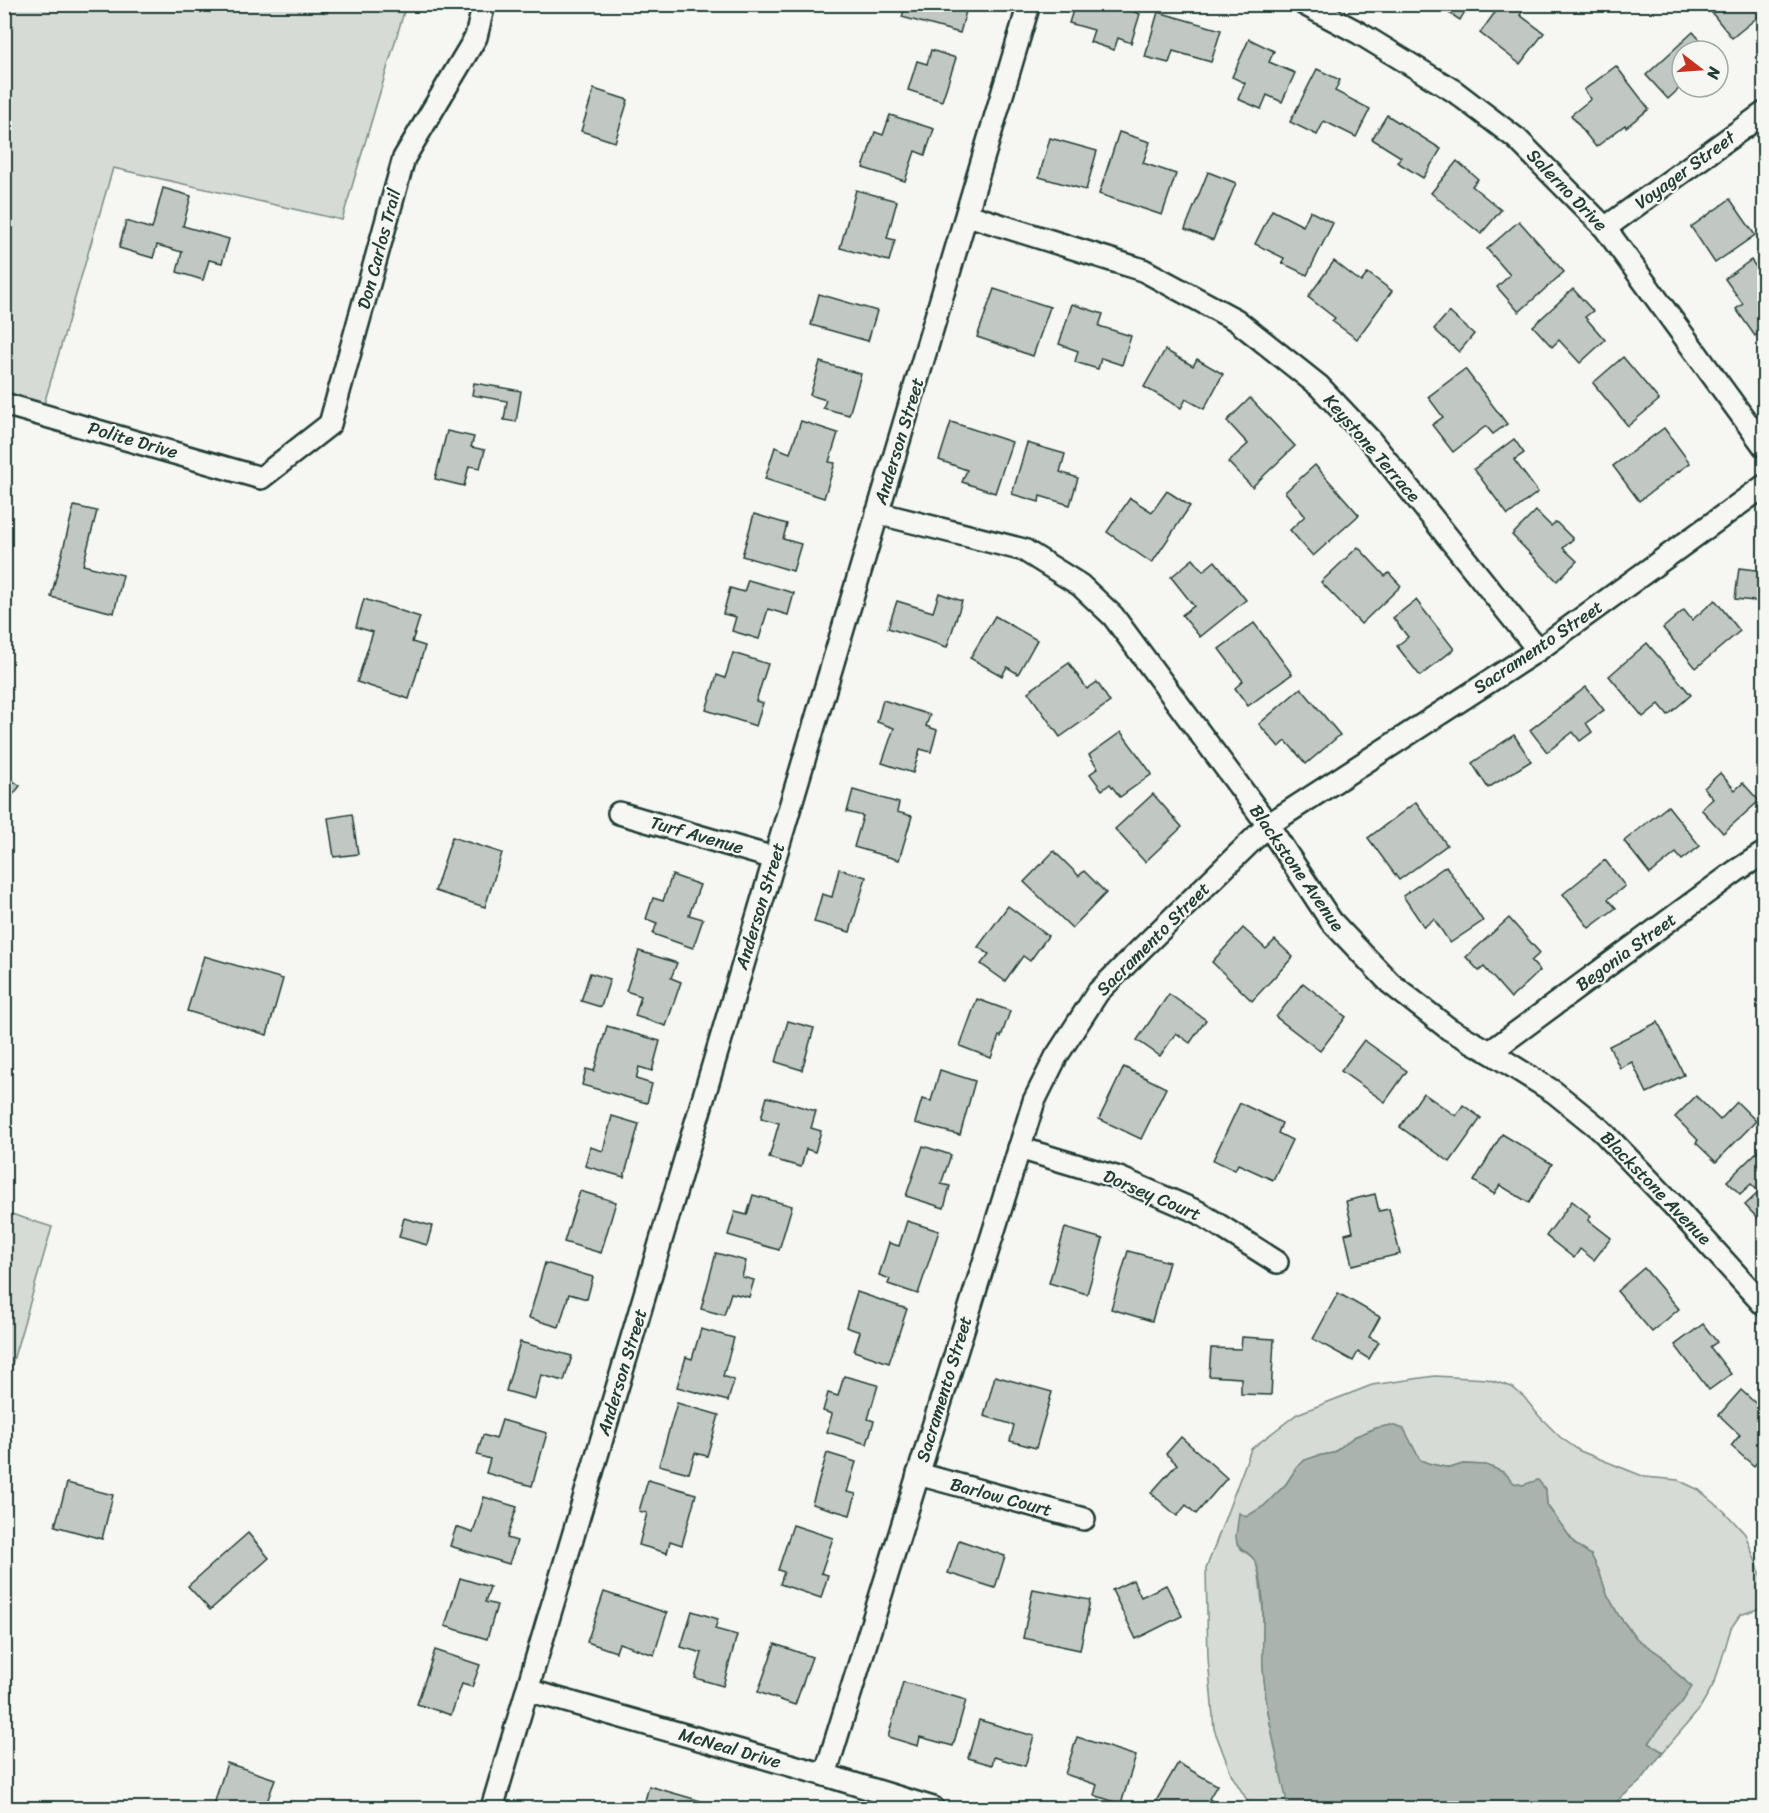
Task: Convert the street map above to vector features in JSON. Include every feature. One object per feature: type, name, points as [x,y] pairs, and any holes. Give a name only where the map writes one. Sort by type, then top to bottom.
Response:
[{"type":"street","name":"Don Carlos Trail","points":[[261,478],[330,424],[404,158],[476,37],[484,4]]},
{"type":"street","name":"Anderson Street","points":[[492,1809],[1029,4]]},
{"type":"street","name":"Salerno Drive","points":[[1304,4],[1359,33],[1454,91],[1517,139],[1605,228],[1764,446]]},
{"type":"street","name":"Voyager Street","points":[[1605,228],[1764,113]]},
{"type":"street","name":"Keystone Terrace","points":[[968,215],[1143,270],[1236,320],[1319,386],[1371,441],[1538,650]]},
{"type":"street","name":"Polite Drive","points":[[4,404],[261,478]]},
{"type":"street","name":"Sacramento Street","points":[[825,1774],[1034,1101],[1056,1057],[1098,992],[1268,825],[1538,650],[1764,486]]},
{"type":"street","name":"Blackstone Avenue","points":[[877,513],[1024,550],[1080,585],[1113,616],[1268,825],[1331,921],[1390,983],[1449,1029],[1554,1092],[1601,1130],[1682,1214],[1764,1305]]},
{"type":"street","name":"Turf Avenue","points":[[619,813],[774,858]]},
{"type":"street","name":"Begonia Street","points":[[1490,1052],[1736,871],[1764,854]]},
{"type":"street","name":"Dorsey Court","points":[[1018,1148],[1119,1179],[1198,1212],[1276,1262]]},
{"type":"street","name":"Barlow Court","points":[[918,1474],[1084,1519]]},
{"type":"street","name":"McNeal Drive","points":[[527,1690],[825,1774],[933,1809]]},
{"type":"shaded area","points":[[4,5],[406,5],[342,220],[113,168],[44,404],[5,392]]},
{"type":"shaded area","points":[[4,1212],[52,1227],[5,1388]]},
{"type":"shaded area","points":[[1435,1376],[1487,1379],[1512,1387],[1560,1437],[1580,1451],[1645,1477],[1678,1480],[1699,1490],[1724,1511],[1745,1534],[1764,1583],[1764,1607],[1740,1615],[1731,1628],[1715,1682],[1698,1711],[1663,1752],[1649,1744],[1685,1680],[1662,1656],[1637,1639],[1619,1616],[1606,1592],[1591,1555],[1575,1544],[1547,1505],[1546,1490],[1513,1483],[1505,1473],[1486,1465],[1463,1464],[1450,1468],[1420,1460],[1404,1429],[1391,1425],[1376,1428],[1354,1437],[1333,1453],[1317,1456],[1297,1467],[1286,1484],[1264,1506],[1246,1517],[1240,1514],[1241,1549],[1255,1559],[1259,1574],[1263,1611],[1263,1667],[1268,1712],[1289,1808],[1252,1808],[1232,1776],[1214,1729],[1208,1658],[1206,1569],[1251,1449],[1297,1414],[1372,1385]]},
{"type":"shaded area","points":[[1391,1425],[1404,1429],[1420,1460],[1450,1468],[1463,1464],[1486,1465],[1505,1473],[1514,1483],[1523,1485],[1538,1480],[1546,1490],[1547,1505],[1575,1544],[1591,1555],[1606,1592],[1619,1616],[1637,1639],[1662,1656],[1674,1671],[1692,1687],[1649,1743],[1663,1752],[1641,1781],[1609,1808],[1288,1807],[1267,1703],[1260,1576],[1255,1560],[1237,1544],[1239,1513],[1246,1517],[1264,1506],[1305,1460],[1333,1453],[1354,1437]]},
{"type":"building","points":[[308,4],[331,4],[327,13]]},
{"type":"building","points":[[906,4],[968,4],[960,33],[902,17]]},
{"type":"building","points":[[1075,4],[1112,4],[1140,14],[1131,43],[1118,38],[1114,50],[1090,42],[1094,30],[1069,23]]},
{"type":"building","points":[[1435,4],[1469,4],[1460,20]]},
{"type":"building","points":[[1501,4],[1526,6],[1520,15],[1544,33],[1520,64],[1480,33]]},
{"type":"building","points":[[1722,4],[1764,4],[1764,12],[1732,38],[1712,13]]},
{"type":"building","points":[[1158,12],[1221,30],[1211,62],[1173,51],[1169,63],[1145,57]]},
{"type":"building","points":[[1693,32],[1699,39],[1685,39]]},
{"type":"building","points":[[1249,39],[1274,51],[1269,62],[1295,73],[1282,102],[1267,95],[1261,109],[1238,99],[1245,83],[1232,77]]},
{"type":"building","points":[[931,50],[956,58],[942,101],[908,90],[917,61],[927,64]]},
{"type":"building","points":[[1670,53],[1670,97],[1668,99],[1646,75]]},
{"type":"building","points":[[1616,66],[1649,109],[1596,147],[1571,115],[1591,99],[1584,90]]},
{"type":"building","points":[[1317,69],[1340,80],[1335,91],[1370,109],[1356,137],[1324,121],[1317,135],[1290,122]]},
{"type":"building","points":[[594,89],[628,100],[615,142],[581,131]]},
{"type":"building","points":[[890,115],[934,129],[925,155],[915,151],[905,181],[863,168],[875,132],[883,135]]},
{"type":"building","points":[[1387,115],[1441,149],[1423,178],[1397,162],[1401,157],[1372,139]]},
{"type":"building","points":[[1119,132],[1150,142],[1143,163],[1176,174],[1162,215],[1099,194]]},
{"type":"building","points":[[1050,138],[1097,151],[1086,190],[1039,177]]},
{"type":"building","points":[[1457,161],[1478,179],[1472,186],[1501,210],[1481,234],[1431,193]]},
{"type":"building","points":[[1208,172],[1236,183],[1213,240],[1185,229]]},
{"type":"building","points":[[163,188],[191,196],[183,226],[229,239],[222,263],[209,260],[203,280],[177,272],[182,252],[157,245],[153,258],[119,248],[126,221],[152,229]]},
{"type":"building","points":[[856,190],[897,201],[887,238],[895,240],[889,261],[840,248]]},
{"type":"building","points":[[1730,199],[1755,235],[1715,263],[1691,227]]},
{"type":"building","points":[[1272,210],[1303,226],[1310,211],[1333,223],[1307,275],[1282,263],[1284,258],[1255,244]]},
{"type":"building","points":[[1519,221],[1564,272],[1519,312],[1497,287],[1510,275],[1487,249]]},
{"type":"building","points":[[1751,260],[1764,278],[1764,329],[1755,336],[1736,309],[1743,304],[1725,279]]},
{"type":"building","points":[[1334,261],[1361,282],[1368,273],[1392,291],[1357,339],[1332,321],[1335,318],[1308,297]]},
{"type":"building","points":[[994,289],[1050,307],[1033,356],[977,337]]},
{"type":"building","points":[[1573,289],[1593,311],[1585,317],[1605,340],[1580,363],[1559,340],[1552,347],[1533,326]]},
{"type":"building","points":[[819,294],[877,311],[868,341],[811,325]]},
{"type":"building","points":[[1072,304],[1103,314],[1099,326],[1131,336],[1122,365],[1101,358],[1098,369],[1075,362],[1078,351],[1059,344]]},
{"type":"building","points":[[1449,312],[1474,334],[1459,352],[1434,329]]},
{"type":"building","points":[[1165,350],[1193,366],[1197,359],[1223,374],[1204,409],[1186,399],[1181,408],[1144,387]]},
{"type":"building","points":[[1623,357],[1659,400],[1628,426],[1593,383]]},
{"type":"building","points":[[820,362],[861,374],[849,415],[823,408],[826,400],[810,395]]},
{"type":"building","points":[[1465,369],[1507,424],[1493,434],[1486,426],[1453,452],[1432,425],[1443,417],[1428,397]]},
{"type":"building","points":[[474,383],[521,391],[516,422],[504,420],[507,401],[472,395]]},
{"type":"building","points":[[1250,398],[1295,446],[1252,487],[1228,462],[1248,444],[1227,421]]},
{"type":"building","points":[[801,421],[838,433],[829,462],[835,463],[824,498],[765,479],[775,447],[790,453]]},
{"type":"building","points":[[951,422],[1012,442],[995,493],[962,482],[967,470],[939,460]]},
{"type":"building","points":[[1664,428],[1690,463],[1639,501],[1613,466]]},
{"type":"building","points":[[447,431],[474,437],[471,447],[485,450],[480,468],[469,466],[464,486],[435,479]]},
{"type":"building","points":[[1514,439],[1524,453],[1514,460],[1538,492],[1508,515],[1474,469]]},
{"type":"building","points":[[1027,443],[1065,454],[1060,472],[1078,478],[1070,505],[1040,496],[1039,502],[1012,494]]},
{"type":"building","points":[[1315,465],[1359,515],[1313,556],[1290,530],[1305,516],[1285,492]]},
{"type":"building","points":[[1167,491],[1190,506],[1152,563],[1107,532],[1130,498],[1152,512]]},
{"type":"building","points":[[74,506],[97,511],[83,565],[123,575],[114,613],[51,597]]},
{"type":"building","points":[[1536,511],[1551,526],[1556,522],[1573,539],[1563,548],[1577,561],[1557,581],[1512,535]]},
{"type":"building","points":[[754,514],[787,524],[783,539],[801,544],[793,571],[742,556]]},
{"type":"building","points":[[1358,547],[1385,576],[1389,573],[1401,586],[1361,624],[1321,582]]},
{"type":"building","points":[[1193,559],[1203,571],[1215,561],[1246,600],[1200,637],[1182,615],[1194,606],[1171,577]]},
{"type":"building","points":[[1739,568],[1764,571],[1764,602],[1735,599]]},
{"type":"building","points":[[748,580],[794,593],[788,615],[768,609],[759,639],[732,631],[736,617],[723,614],[730,588],[744,592]]},
{"type":"building","points":[[939,593],[962,601],[947,647],[888,628],[897,601],[933,612]]},
{"type":"building","points":[[364,599],[420,617],[412,642],[425,646],[409,699],[357,682],[373,632],[356,627]]},
{"type":"building","points":[[1416,600],[1454,649],[1420,676],[1397,646],[1408,637],[1393,618]]},
{"type":"building","points":[[1715,600],[1740,631],[1696,668],[1663,628],[1684,610],[1692,620]]},
{"type":"building","points":[[995,616],[1037,640],[1018,674],[1007,667],[1002,676],[970,658]]},
{"type":"building","points":[[1254,623],[1292,674],[1248,706],[1235,688],[1243,681],[1219,649]]},
{"type":"building","points":[[1647,643],[1691,695],[1668,715],[1659,704],[1643,717],[1609,676]]},
{"type":"building","points":[[733,653],[768,664],[756,701],[763,703],[756,726],[706,710],[717,675],[725,678]]},
{"type":"building","points":[[1069,663],[1087,689],[1097,682],[1110,702],[1060,737],[1028,692]]},
{"type":"building","points":[[1586,687],[1604,710],[1586,723],[1592,732],[1580,741],[1573,732],[1547,752],[1530,730]]},
{"type":"building","points":[[1301,688],[1340,735],[1306,764],[1286,741],[1279,747],[1259,724]]},
{"type":"building","points":[[883,700],[930,715],[926,726],[937,730],[931,752],[920,749],[913,773],[882,763],[894,728],[877,722]]},
{"type":"building","points":[[1121,732],[1152,774],[1120,797],[1110,784],[1102,790],[1090,774],[1098,768],[1089,755]]},
{"type":"building","points":[[1514,735],[1531,761],[1488,788],[1472,763]]},
{"type":"building","points":[[1720,773],[1735,790],[1743,783],[1759,801],[1723,833],[1701,809],[1713,799],[1704,788]]},
{"type":"building","points":[[4,774],[20,786],[4,806]]},
{"type":"building","points":[[853,790],[899,803],[897,812],[912,816],[899,860],[854,847],[863,816],[847,812]]},
{"type":"building","points":[[1153,794],[1182,827],[1145,862],[1115,829]]},
{"type":"building","points":[[1416,802],[1447,845],[1399,880],[1368,838]]},
{"type":"building","points":[[1668,806],[1700,846],[1682,860],[1676,853],[1650,874],[1624,841]]},
{"type":"building","points":[[352,814],[358,854],[334,857],[328,818]]},
{"type":"building","points":[[452,837],[502,853],[485,907],[435,891]]},
{"type":"building","points":[[1054,851],[1079,876],[1084,871],[1106,893],[1072,928],[1024,882]]},
{"type":"building","points":[[1605,860],[1625,886],[1608,899],[1616,908],[1589,928],[1563,894]]},
{"type":"building","points":[[1446,866],[1483,921],[1450,943],[1434,919],[1424,927],[1403,896]]},
{"type":"building","points":[[839,869],[866,877],[850,932],[814,922],[822,894],[832,897]]},
{"type":"building","points":[[672,875],[700,885],[689,915],[703,919],[693,948],[653,934],[657,923],[646,919],[653,898],[663,901]]},
{"type":"building","points":[[1008,906],[1048,936],[1030,961],[1023,956],[1005,981],[981,964],[989,954],[978,947]]},
{"type":"building","points":[[1509,918],[1540,953],[1531,961],[1540,971],[1511,998],[1484,967],[1479,971],[1466,957]]},
{"type":"building","points":[[1243,928],[1266,949],[1275,940],[1293,957],[1252,1001],[1212,962]]},
{"type":"building","points":[[639,951],[677,963],[671,978],[681,982],[666,1026],[635,1016],[641,996],[626,991]]},
{"type":"building","points":[[204,956],[283,979],[267,1035],[187,1011]]},
{"type":"building","points":[[590,973],[610,979],[601,1007],[581,1001]]},
{"type":"building","points":[[1303,983],[1346,1017],[1320,1051],[1276,1017]]},
{"type":"building","points":[[1169,994],[1206,1020],[1190,1043],[1176,1033],[1160,1056],[1137,1040]]},
{"type":"building","points":[[977,999],[1010,1011],[991,1058],[960,1046]]},
{"type":"building","points":[[788,1021],[814,1028],[802,1070],[776,1062]]},
{"type":"building","points":[[1658,1022],[1684,1075],[1647,1093],[1632,1062],[1620,1068],[1609,1046]]},
{"type":"building","points":[[607,1026],[660,1041],[652,1071],[639,1067],[636,1079],[652,1084],[647,1103],[582,1085],[586,1069],[594,1071]]},
{"type":"building","points":[[1364,1040],[1407,1071],[1385,1102],[1341,1071]]},
{"type":"building","points":[[1124,1067],[1166,1088],[1141,1139],[1099,1119]]},
{"type":"building","points":[[940,1070],[975,1081],[960,1135],[915,1123],[922,1099],[931,1101]]},
{"type":"building","points":[[1423,1093],[1456,1116],[1463,1105],[1481,1118],[1450,1162],[1400,1127]]},
{"type":"building","points":[[1696,1096],[1720,1120],[1737,1102],[1756,1121],[1716,1162],[1696,1143],[1698,1140],[1675,1117]]},
{"type":"building","points":[[767,1097],[816,1111],[811,1128],[821,1131],[815,1152],[806,1149],[801,1167],[769,1158],[779,1123],[761,1118]]},
{"type":"building","points":[[1240,1103],[1282,1123],[1278,1133],[1292,1140],[1273,1180],[1238,1164],[1235,1170],[1213,1160]]},
{"type":"building","points":[[612,1116],[639,1124],[624,1177],[585,1166],[590,1147],[603,1151]]},
{"type":"building","points":[[1502,1134],[1552,1164],[1529,1203],[1500,1185],[1494,1194],[1474,1181]]},
{"type":"building","points":[[1764,1145],[1764,1225],[1745,1205],[1759,1192],[1751,1184],[1740,1194],[1727,1181]]},
{"type":"building","points":[[923,1146],[951,1155],[941,1184],[950,1186],[944,1208],[906,1196]]},
{"type":"building","points":[[580,1191],[616,1202],[601,1253],[564,1242]]},
{"type":"building","points":[[1375,1194],[1379,1211],[1389,1209],[1400,1254],[1352,1265],[1345,1234],[1353,1232],[1346,1201]]},
{"type":"building","points":[[753,1195],[792,1206],[779,1250],[728,1235],[735,1212],[747,1215]]},
{"type":"building","points":[[1572,1201],[1591,1216],[1588,1220],[1611,1238],[1594,1260],[1580,1249],[1574,1258],[1546,1236]]},
{"type":"building","points":[[404,1218],[432,1226],[427,1245],[399,1237]]},
{"type":"building","points":[[907,1221],[939,1231],[918,1294],[888,1284],[890,1279],[879,1275],[889,1243],[899,1246]]},
{"type":"building","points":[[1065,1228],[1103,1239],[1087,1294],[1049,1283]]},
{"type":"building","points":[[1128,1251],[1169,1262],[1152,1321],[1111,1309]]},
{"type":"building","points":[[716,1253],[746,1261],[742,1277],[754,1280],[749,1297],[731,1293],[724,1315],[701,1309]]},
{"type":"building","points":[[545,1263],[593,1277],[587,1299],[569,1294],[559,1327],[529,1318]]},
{"type":"building","points":[[1644,1268],[1679,1309],[1652,1332],[1617,1291]]},
{"type":"building","points":[[857,1292],[907,1309],[889,1363],[854,1351],[860,1332],[846,1327]]},
{"type":"building","points":[[1338,1293],[1380,1317],[1369,1337],[1379,1342],[1369,1359],[1358,1352],[1353,1361],[1313,1339]]},
{"type":"building","points":[[1703,1324],[1717,1342],[1710,1347],[1731,1374],[1709,1390],[1675,1345]]},
{"type":"building","points":[[701,1329],[734,1338],[723,1376],[734,1380],[728,1401],[677,1387],[686,1357],[692,1359]]},
{"type":"building","points":[[1242,1337],[1274,1339],[1271,1395],[1241,1394],[1241,1378],[1209,1376],[1211,1348],[1241,1349]]},
{"type":"building","points":[[520,1342],[572,1356],[564,1381],[541,1375],[535,1399],[506,1391]]},
{"type":"building","points":[[844,1376],[878,1385],[868,1419],[874,1421],[867,1444],[827,1432],[832,1414],[823,1411],[828,1393],[838,1396]]},
{"type":"building","points":[[995,1376],[1052,1392],[1036,1448],[1010,1441],[1014,1425],[984,1416]]},
{"type":"building","points":[[1741,1390],[1764,1411],[1764,1454],[1754,1466],[1731,1446],[1740,1435],[1719,1415]]},
{"type":"building","points":[[677,1403],[719,1415],[707,1456],[695,1453],[689,1473],[659,1465]]},
{"type":"building","points":[[502,1420],[547,1433],[532,1486],[486,1473],[490,1459],[477,1455],[483,1435],[496,1439]]},
{"type":"building","points":[[1181,1437],[1227,1478],[1196,1514],[1186,1505],[1177,1516],[1151,1493],[1177,1464],[1166,1454]]},
{"type":"building","points":[[827,1453],[856,1462],[847,1492],[856,1494],[850,1515],[812,1504]]},
{"type":"building","points":[[648,1480],[696,1494],[682,1545],[670,1541],[667,1553],[639,1545],[647,1513],[639,1511]]},
{"type":"building","points":[[67,1483],[113,1495],[102,1539],[55,1526]]},
{"type":"building","points":[[484,1497],[517,1507],[507,1538],[517,1541],[509,1564],[450,1546],[456,1527],[473,1533]]},
{"type":"building","points":[[793,1525],[833,1538],[821,1573],[828,1575],[821,1598],[780,1584],[784,1572],[778,1570]]},
{"type":"building","points":[[248,1533],[269,1558],[210,1610],[188,1586]]},
{"type":"building","points":[[959,1540],[1005,1556],[995,1588],[948,1573]]},
{"type":"building","points":[[460,1578],[490,1587],[485,1602],[497,1605],[487,1639],[445,1626]]},
{"type":"building","points":[[1133,1580],[1141,1597],[1166,1585],[1182,1616],[1136,1639],[1112,1590]]},
{"type":"building","points":[[1033,1589],[1090,1600],[1080,1650],[1023,1638]]},
{"type":"building","points":[[604,1592],[667,1613],[654,1655],[619,1643],[616,1652],[587,1642]]},
{"type":"building","points":[[692,1611],[718,1619],[715,1629],[737,1635],[723,1686],[695,1678],[702,1653],[681,1647]]},
{"type":"building","points":[[775,1644],[812,1657],[795,1705],[758,1692]]},
{"type":"building","points":[[435,1650],[480,1665],[472,1687],[462,1684],[451,1715],[417,1704]]},
{"type":"building","points":[[903,1682],[966,1700],[953,1746],[920,1737],[918,1746],[888,1737]]},
{"type":"building","points":[[979,1720],[1034,1736],[1025,1766],[994,1757],[992,1765],[968,1758]]},
{"type":"building","points":[[1077,1737],[1136,1756],[1121,1804],[1094,1795],[1097,1785],[1065,1774]]},
{"type":"building","points":[[227,1763],[275,1779],[265,1808],[213,1807]]},
{"type":"building","points":[[1178,1763],[1217,1785],[1209,1799],[1221,1806],[1219,1808],[1152,1808]]},
{"type":"building","points":[[649,1786],[701,1801],[698,1808],[643,1808]]}]
